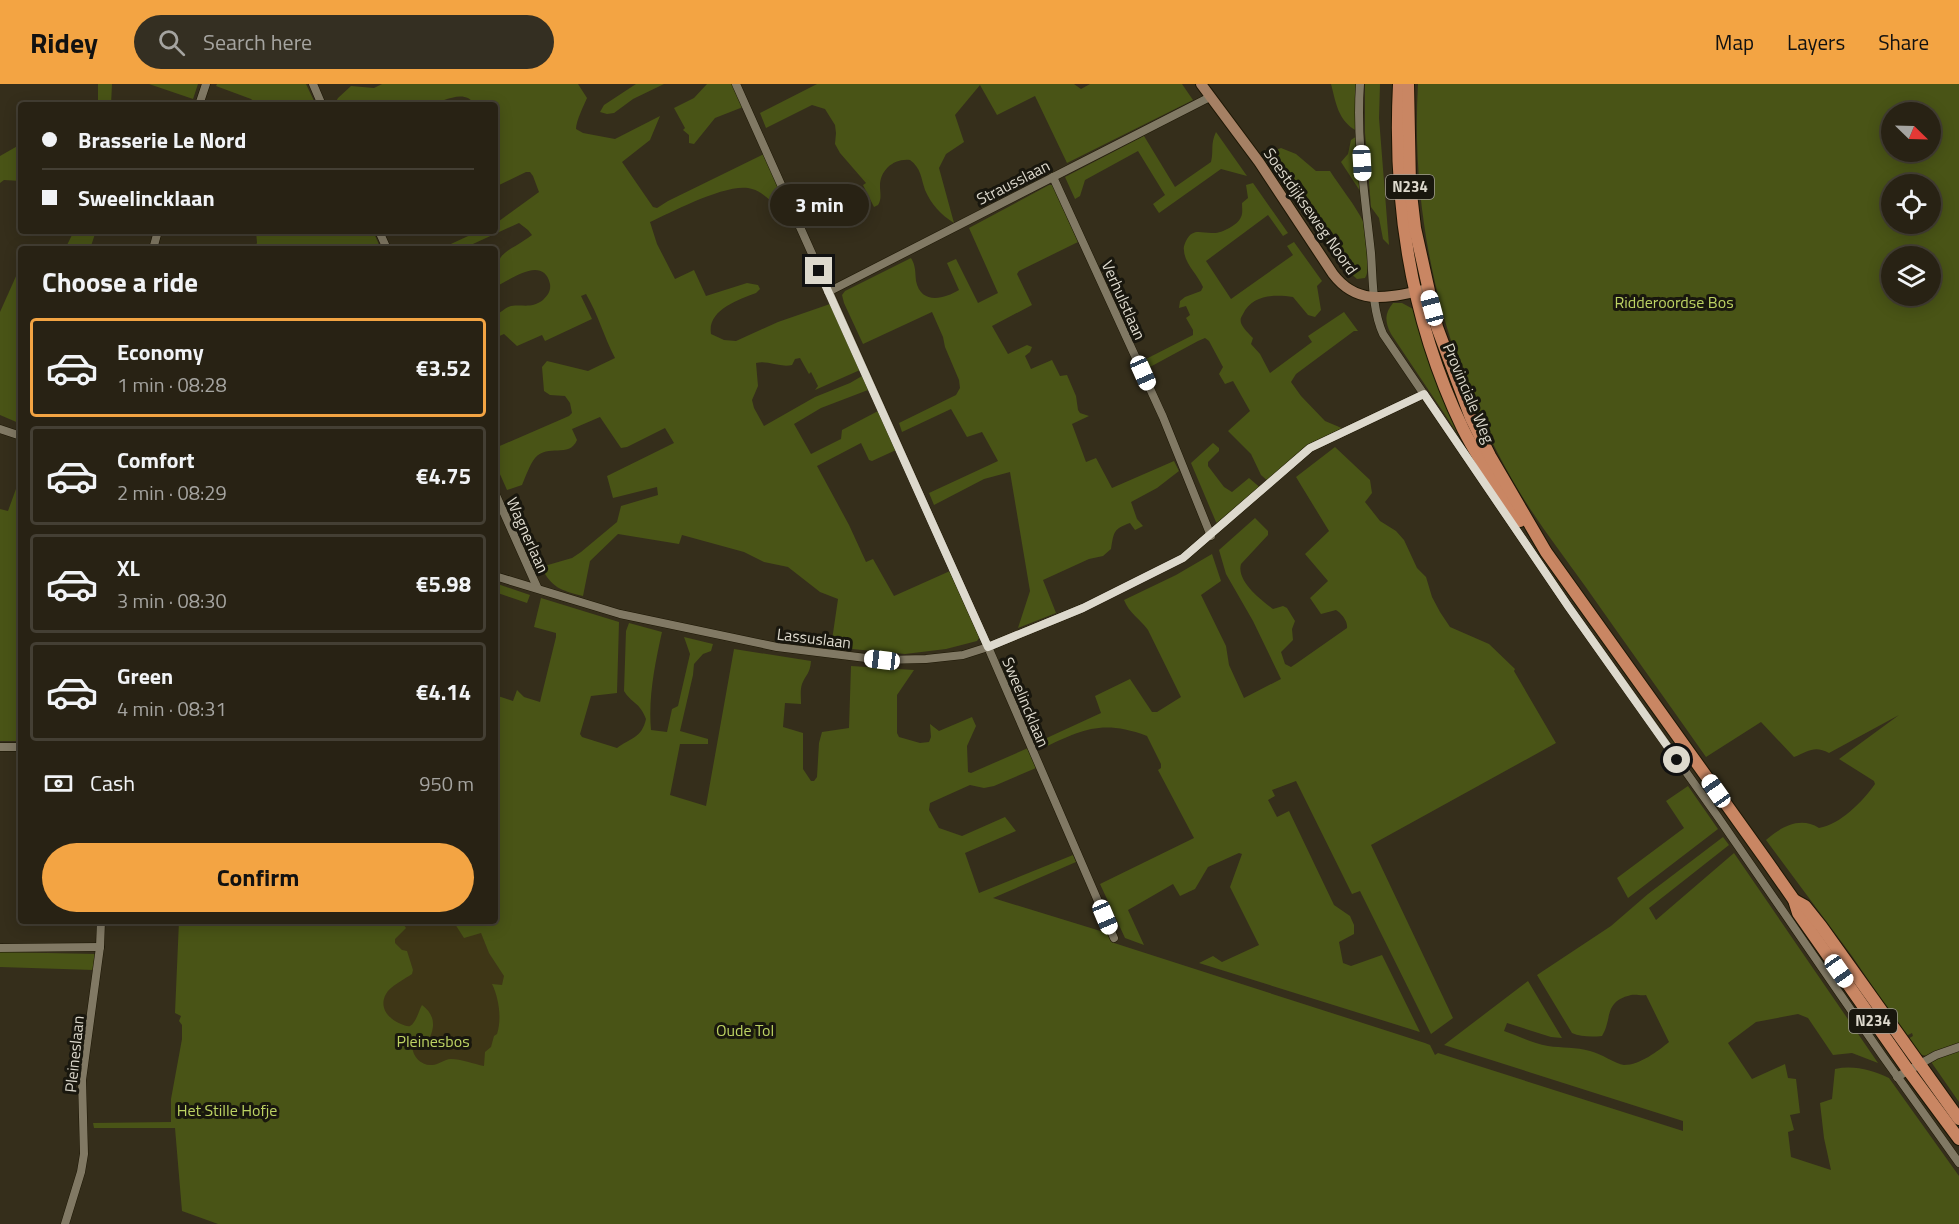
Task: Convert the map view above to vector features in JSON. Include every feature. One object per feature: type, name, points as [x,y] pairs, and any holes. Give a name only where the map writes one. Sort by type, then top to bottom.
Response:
[{"type":"main road","name":"Soestdijkseweg Noord","points":[[1200,84],[1259,162],[1338,281],[1356,294],[1375,297],[1421,291]]},
{"type":"main road","name":"Provinciale Weg","points":[[1399,84],[1396,150],[1398,184],[1403,229],[1421,291]]},
{"type":"main road","name":"Provinciale Weg","points":[[1408,84],[1410,185],[1426,331],[1462,428],[1478,458],[1531,536],[1546,552],[1794,900],[1805,906],[1821,926],[1908,1070],[1959,1139]]},
{"type":"main road","name":"Provinciale Weg","points":[[1908,1070],[1959,1119]]},
{"type":"street","points":[[200,102],[206,84]]},
{"type":"street","points":[[313,84],[321,102]]},
{"type":"street","name":"Sweelincklaan","points":[[736,84],[988,647],[1114,938]]},
{"type":"street","points":[[1360,84],[1363,183],[1377,320],[1383,334],[1568,606],[1792,924],[1908,1070],[1959,1163]]},
{"type":"street","name":"Strausslaan","points":[[828,292],[1210,97]]},
{"type":"street","name":"Verhulstlaan","points":[[1053,177],[1163,417],[1211,536]]},
{"type":"street","name":"Lassuslaan","points":[[498,577],[620,614],[777,647],[882,660],[963,655],[1083,608],[1183,558],[1310,448],[1424,394]]},
{"type":"street","points":[[0,429],[18,435]]},
{"type":"street","name":"Wagnerlaan","points":[[498,500],[537,587]]},
{"type":"street","points":[[0,747],[18,747]]},
{"type":"street","name":"Pleineslaan","points":[[65,1224],[81,1172],[84,1154],[82,1080],[100,947],[101,924]]},
{"type":"street","points":[[0,948],[100,947]]},
{"type":"street","points":[[1908,1070],[1959,1047]]},
{"type":"green space","points":[[98,84],[112,84],[111,102],[98,102]]},
{"type":"green space","points":[[149,84],[198,84],[193,99]]},
{"type":"green space","points":[[217,84],[306,84],[315,102],[254,102],[216,86]]},
{"type":"green space","points":[[382,84],[578,84],[587,98],[576,129],[583,133],[615,139],[660,116],[650,140],[622,162],[653,207],[657,208],[764,154],[784,198],[772,202],[758,191],[742,188],[716,193],[650,222],[657,244],[675,279],[694,270],[706,296],[747,283],[758,285],[760,289],[756,293],[725,307],[714,318],[711,334],[724,340],[736,341],[778,322],[830,304],[860,370],[815,390],[818,386],[800,358],[795,359],[792,365],[788,366],[765,362],[756,363],[758,386],[752,400],[754,408],[764,426],[815,397],[862,376],[868,390],[821,408],[794,424],[811,454],[841,439],[842,430],[878,411],[896,450],[872,461],[869,460],[861,443],[817,466],[866,562],[873,559],[894,596],[950,571],[977,632],[979,638],[977,641],[946,649],[905,654],[831,647],[838,599],[820,592],[788,567],[764,562],[744,552],[682,535],[679,544],[618,534],[590,561],[583,596],[563,590],[553,584],[541,567],[572,558],[581,552],[617,522],[621,506],[658,495],[657,487],[613,498],[607,476],[674,443],[665,428],[621,448],[600,417],[572,429],[577,440],[569,449],[540,454],[533,461],[522,485],[507,490],[498,470],[498,447],[572,413],[570,403],[565,396],[550,395],[544,391],[542,367],[547,361],[588,371],[615,358],[586,294],[581,296],[592,319],[545,341],[542,335],[517,346],[504,334],[498,337],[498,314],[511,306],[538,303],[548,295],[550,284],[546,275],[533,270],[498,286],[498,264],[503,254],[532,235],[519,223],[498,233],[498,222],[539,192],[530,172],[498,186],[498,102],[472,102],[465,97],[459,97],[440,102],[336,102],[351,86],[374,88]]},
{"type":"green space","points":[[636,84],[664,84],[633,99],[614,113],[600,112],[604,105]]},
{"type":"green space","points":[[707,84],[732,84],[743,107],[715,118],[694,144],[689,143],[689,135],[683,130],[685,128],[674,108],[694,98]]},
{"type":"green space","points":[[817,84],[1074,84],[1081,89],[1090,84],[1182,84],[1193,100],[1067,163],[1035,96],[997,115],[980,85],[955,115],[964,142],[946,154],[939,168],[954,223],[933,204],[927,195],[919,170],[910,160],[893,163],[885,170],[881,180],[880,200],[874,207],[863,185],[866,183],[835,144],[835,125],[825,109],[812,105],[766,128],[760,113]]},
{"type":"green space","points":[[1331,84],[1357,84],[1357,131],[1342,117],[1336,105]]},
{"type":"green space","points":[[1365,84],[1380,84],[1379,118],[1389,245],[1383,239],[1379,218],[1371,207],[1365,133]]},
{"type":"green space","name":"Ridderoordse Bos","points":[[1418,84],[1959,84],[1959,1102],[1927,1056],[1918,1054],[1906,1040],[1913,1036],[1912,1033],[1906,1036],[1852,956],[1766,840],[1784,827],[1798,823],[1819,828],[1827,826],[1843,817],[1857,805],[1875,784],[1874,781],[1839,759],[1899,715],[1829,753],[1815,749],[1794,757],[1761,722],[1706,757],[1538,521],[1513,481],[1489,435],[1468,387],[1437,289],[1426,239],[1417,136]]},
{"type":"green space","points":[[1216,132],[1247,176],[1221,169],[1159,213],[1153,204],[1165,195],[1138,151],[1085,180],[1080,196],[1075,199],[1065,177],[1144,136],[1175,187],[1211,162]]},
{"type":"green space","points":[[1357,136],[1362,194],[1341,162],[1348,154],[1351,140]]},
{"type":"green space","points":[[18,146],[18,181],[4,180],[0,183],[0,156]]},
{"type":"green space","points":[[1281,148],[1296,154],[1316,171],[1330,171],[1356,210],[1364,223],[1367,234],[1368,259],[1365,278],[1357,279],[1339,263],[1262,155]]},
{"type":"green space","points":[[1253,183],[1288,233],[1283,236],[1268,215],[1206,261],[1231,299],[1293,255],[1287,246],[1294,242],[1322,281],[1317,286],[1321,310],[1315,317],[1308,315],[1293,297],[1278,296],[1258,299],[1243,314],[1241,323],[1253,338],[1251,344],[1260,354],[1270,373],[1312,342],[1308,336],[1344,312],[1358,331],[1354,331],[1296,374],[1291,382],[1325,421],[1344,429],[1328,436],[1270,483],[1261,475],[1251,454],[1228,431],[1250,411],[1233,381],[1225,384],[1219,374],[1223,367],[1209,341],[1205,338],[1198,341],[1150,367],[1146,359],[1193,335],[1193,330],[1186,318],[1190,315],[1186,306],[1179,308],[1180,301],[1201,291],[1203,287],[1186,260],[1185,243],[1192,234],[1217,233],[1237,223],[1242,215],[1242,203],[1248,198],[1246,185]]},
{"type":"green space","points":[[1049,185],[1053,185],[1078,242],[1019,271],[1017,274],[1032,305],[992,326],[1008,354],[1027,345],[1032,347],[1025,356],[1031,369],[1052,360],[1060,376],[1067,375],[1076,396],[1078,410],[1089,416],[1072,424],[1086,462],[1096,458],[1112,488],[1174,461],[1179,471],[1157,488],[1131,502],[1137,519],[1143,526],[1135,530],[1130,523],[1120,527],[1114,535],[1111,549],[1103,556],[1089,559],[1043,580],[1056,613],[1018,628],[1030,591],[1010,472],[984,479],[934,505],[929,493],[998,461],[982,432],[967,437],[951,409],[902,432],[899,423],[956,395],[960,388],[959,380],[932,312],[863,344],[842,295],[845,291],[911,258],[919,289],[928,297],[947,296],[959,290],[947,263],[956,259],[978,303],[998,293],[969,228]]},
{"type":"green space","points":[[72,234],[95,234],[91,246],[66,246]]},
{"type":"green space","points":[[256,234],[374,234],[380,246],[255,246]]},
{"type":"green space","points":[[472,234],[495,234],[469,246],[446,246]]},
{"type":"green space","points":[[17,274],[18,423],[0,415],[0,312]]},
{"type":"green space","points":[[1393,303],[1402,303],[1415,310],[1486,476],[1391,334],[1386,318]]},
{"type":"green space","points":[[1213,443],[1219,451],[1208,462],[1208,466],[1224,487],[1232,492],[1249,478],[1263,490],[1224,526],[1219,526],[1216,522],[1191,463]]},
{"type":"green space","points":[[1335,447],[1370,480],[1372,493],[1365,502],[1380,521],[1396,531],[1404,540],[1417,568],[1426,577],[1432,597],[1450,627],[1489,644],[1515,669],[1514,671],[1556,743],[1371,845],[1453,1018],[1431,1034],[1360,891],[1352,894],[1296,781],[1272,790],[1275,796],[1268,800],[1277,817],[1289,811],[1334,905],[1350,916],[1354,925],[1354,934],[1339,942],[1343,963],[1351,966],[1382,955],[1420,1032],[1199,963],[1213,956],[1222,962],[1259,945],[1230,887],[1242,854],[1239,853],[1208,867],[1195,889],[1180,896],[1173,884],[1128,910],[1144,945],[1125,938],[1100,884],[1194,838],[1158,770],[1161,764],[1147,736],[1117,728],[1104,728],[1080,732],[1041,749],[1038,742],[1101,713],[1095,696],[1130,679],[1152,712],[1157,712],[1181,697],[1148,630],[1124,600],[1176,575],[1212,554],[1221,581],[1201,595],[1226,646],[1229,665],[1244,698],[1281,679],[1253,621],[1226,574],[1219,550],[1255,518],[1268,531],[1268,535],[1241,564],[1240,570],[1242,577],[1256,595],[1273,609],[1283,606],[1287,608],[1295,621],[1292,629],[1293,640],[1281,652],[1285,664],[1291,667],[1347,628],[1345,620],[1338,611],[1321,614],[1310,598],[1328,581],[1305,554],[1329,531],[1296,477]]},
{"type":"green space","points":[[18,483],[18,741],[0,741],[0,509],[8,511]]},
{"type":"green space","points":[[498,584],[530,595],[527,603],[498,593]]},
{"type":"green space","points":[[541,598],[619,622],[617,693],[591,696],[580,734],[582,737],[617,748],[642,730],[646,719],[641,709],[624,691],[626,631],[629,623],[662,632],[651,693],[651,730],[667,732],[672,709],[678,706],[690,654],[684,637],[713,644],[711,651],[703,654],[694,664],[680,731],[708,739],[708,744],[680,744],[670,795],[706,806],[734,649],[811,661],[809,671],[801,686],[801,704],[785,703],[783,727],[803,733],[803,769],[811,781],[817,777],[822,732],[849,728],[851,666],[914,670],[897,695],[897,733],[899,737],[920,743],[929,742],[930,724],[939,731],[972,717],[976,726],[967,746],[968,772],[971,773],[1028,748],[1036,768],[994,786],[984,788],[970,785],[930,803],[929,810],[939,828],[962,836],[1005,817],[1016,831],[965,853],[979,893],[1073,855],[1076,862],[993,898],[1107,933],[1111,942],[1425,1043],[1430,1045],[1435,1055],[1438,1053],[1683,1131],[1683,1121],[1444,1045],[1528,981],[1562,1038],[1551,1037],[1507,1023],[1504,1031],[1542,1045],[1590,1051],[1624,1065],[1642,1060],[1660,1049],[1669,1042],[1646,995],[1631,995],[1616,1002],[1612,1006],[1602,1036],[1579,1035],[1572,1033],[1537,975],[1611,926],[1648,894],[1723,837],[1729,845],[1649,908],[1656,920],[1734,853],[1878,1063],[1852,1053],[1833,1055],[1808,1018],[1798,1014],[1756,1022],[1728,1043],[1752,1079],[1785,1064],[1788,1078],[1796,1079],[1800,1113],[1790,1115],[1794,1130],[1788,1132],[1791,1157],[1831,1170],[1820,1103],[1832,1099],[1835,1069],[1856,1068],[1883,1075],[1889,1078],[1959,1176],[1959,1224],[218,1224],[182,1211],[175,1128],[94,1128],[93,1123],[171,1122],[171,1099],[182,1039],[182,1025],[179,1021],[181,1016],[175,1013],[179,924],[498,924],[498,696],[513,701],[517,690],[524,697],[540,702],[556,633],[534,627]]},
{"type":"green space","points":[[1688,786],[1718,829],[1628,898],[1617,878],[1684,828],[1666,801]]},
{"type":"green space","points":[[0,952],[96,954],[94,970],[0,967]]},
{"type":"sand","points":[[403,924],[455,924],[464,938],[481,933],[489,953],[504,976],[502,985],[492,984],[498,1002],[499,1022],[491,1047],[485,1052],[484,1066],[451,1059],[435,1065],[424,1064],[415,1055],[412,1047],[413,1043],[430,1037],[433,1023],[429,1012],[422,1005],[414,1022],[409,1026],[397,1022],[386,1013],[383,1004],[386,994],[394,985],[412,974],[413,970],[407,951],[402,950],[395,943],[395,939],[406,928]]},
{"type":"route","points":[[819,271],[988,647],[1083,608],[1183,558],[1310,448],[1424,394],[1568,606],[1677,760]]},
{"type":"park label","name":"Oude Tol","points":[[745,1030]]},
{"type":"park label","name":"Pleinesbos","points":[[433,1041]]},
{"type":"park label","name":"Het Stille Hofje","points":[[227,1110]]}]
